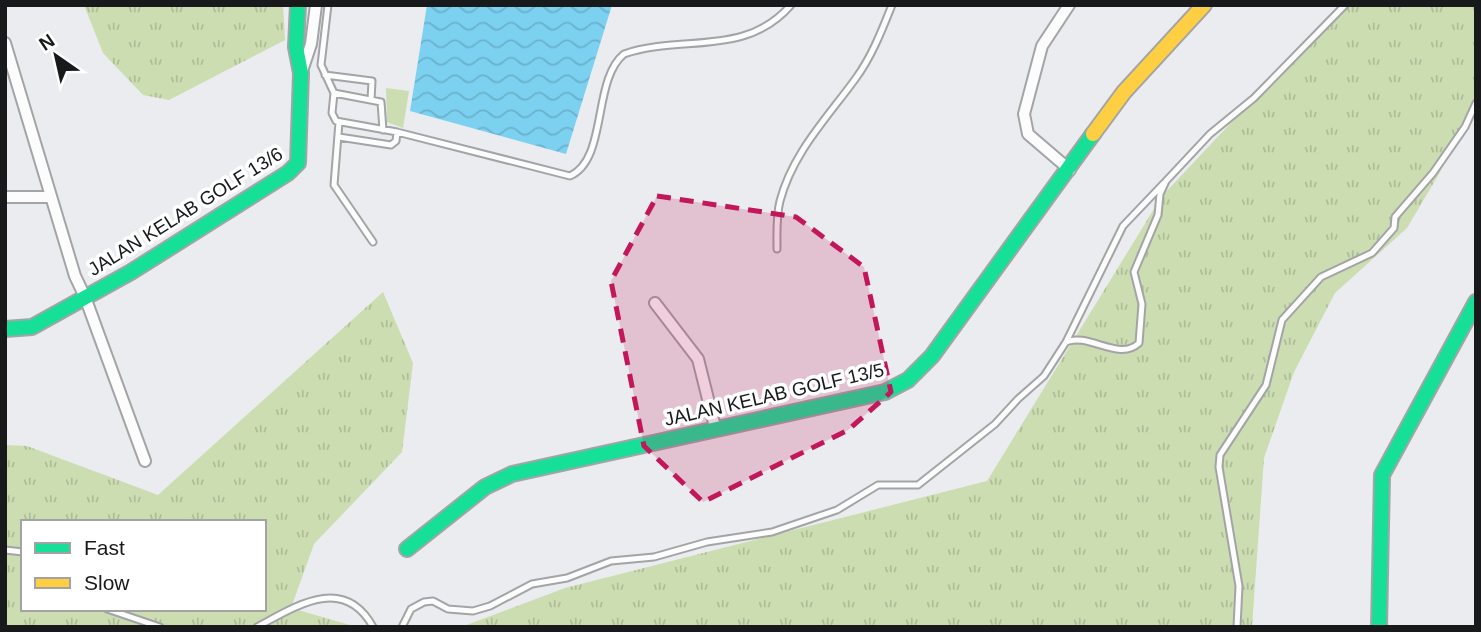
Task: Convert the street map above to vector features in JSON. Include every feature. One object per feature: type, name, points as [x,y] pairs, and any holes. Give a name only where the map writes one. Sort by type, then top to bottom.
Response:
[{"type":"street","points":[[298,5],[296,47],[301,73]]},
{"type":"street","points":[[301,73],[311,44],[316,5]]},
{"type":"street","points":[[1069,5],[1042,46],[1024,114],[1028,134],[1070,170]]},
{"type":"street","name":"JALAN KELAB GOLF 13/5","points":[[407,548],[485,487],[512,474],[715,427],[885,393],[908,380],[932,356],[1070,170],[1124,92],[1204,5]]},
{"type":"street","points":[[5,43],[49,197],[75,276],[145,461]]},
{"type":"street","name":"JALAN KELAB GOLF 13/6","points":[[5,329],[32,327],[288,173],[298,163],[301,154],[301,73]]},
{"type":"street","points":[[5,197],[49,197]]},
{"type":"street","points":[[1379,627],[1382,475],[1476,302]]},
{"type":"street","points":[[655,303],[698,359],[715,427]]},
{"type":"lane","points":[[328,5],[321,65],[334,93],[332,113],[339,122],[334,185],[373,242]]},
{"type":"lane","points":[[339,122],[397,132],[570,176],[578,172],[587,161],[609,76],[624,54],[741,38],[779,18],[791,5]]},
{"type":"lane","points":[[776,249],[779,203],[790,175],[818,124],[857,77],[875,47],[892,5]]},
{"type":"lane","points":[[402,627],[411,609],[424,602],[433,601],[448,609],[473,611],[490,606],[532,584],[567,578],[611,561],[654,558],[707,542],[772,532],[837,510],[877,485],[918,485],[995,424],[1044,376],[1066,342],[1123,226],[1210,134],[1254,99],[1345,5]]},
{"type":"lane","points":[[325,75],[372,81],[371,100]]},
{"type":"lane","points":[[334,93],[383,104],[383,130]]},
{"type":"lane","points":[[1237,627],[1239,586],[1219,467],[1220,455],[1266,385],[1282,320],[1321,277],[1372,253],[1394,228],[1395,217],[1433,173],[1465,127],[1476,103]]},
{"type":"lane","points":[[339,137],[391,145],[396,141],[397,132]]},
{"type":"lane","points":[[1066,342],[1076,340],[1124,350],[1139,342],[1142,304],[1135,272],[1158,215],[1160,194],[1166,181]]},
{"type":"lane","points":[[257,627],[298,604],[334,597],[347,600],[366,614],[373,627]]},
{"type":"lane","points":[[113,611],[160,627]]},
{"type":"highlighted area","points":[[657,196],[796,217],[864,267],[891,392],[848,430],[703,502],[644,446],[611,281]]},
{"type":"green space","points":[[84,5],[283,5],[285,40],[169,100],[143,95],[103,53]]},
{"type":"green space","points":[[1342,5],[1476,5],[1476,100],[1439,174],[1407,228],[1335,293],[1294,372],[1264,458],[1252,627],[461,627],[565,588],[987,481],[1162,196]]},
{"type":"green space","points":[[386,88],[409,91],[403,128],[387,122]]},
{"type":"green space","points":[[383,292],[413,363],[402,452],[314,544],[291,608],[357,627],[5,627],[5,445],[27,446],[158,495]]},
{"type":"water","points":[[427,5],[612,5],[566,154],[410,111]]},
{"type":"traffic: fast","points":[[5,329],[32,327],[131,272],[288,173],[298,163],[301,73],[296,47],[298,5]]},
{"type":"traffic: fast","points":[[407,549],[485,487],[512,474],[885,392],[908,380],[932,356],[1093,134]]},
{"type":"traffic: fast","points":[[1379,627],[1382,475],[1476,302]]},
{"type":"traffic: slow","points":[[1093,134],[1124,92],[1204,5]]}]
